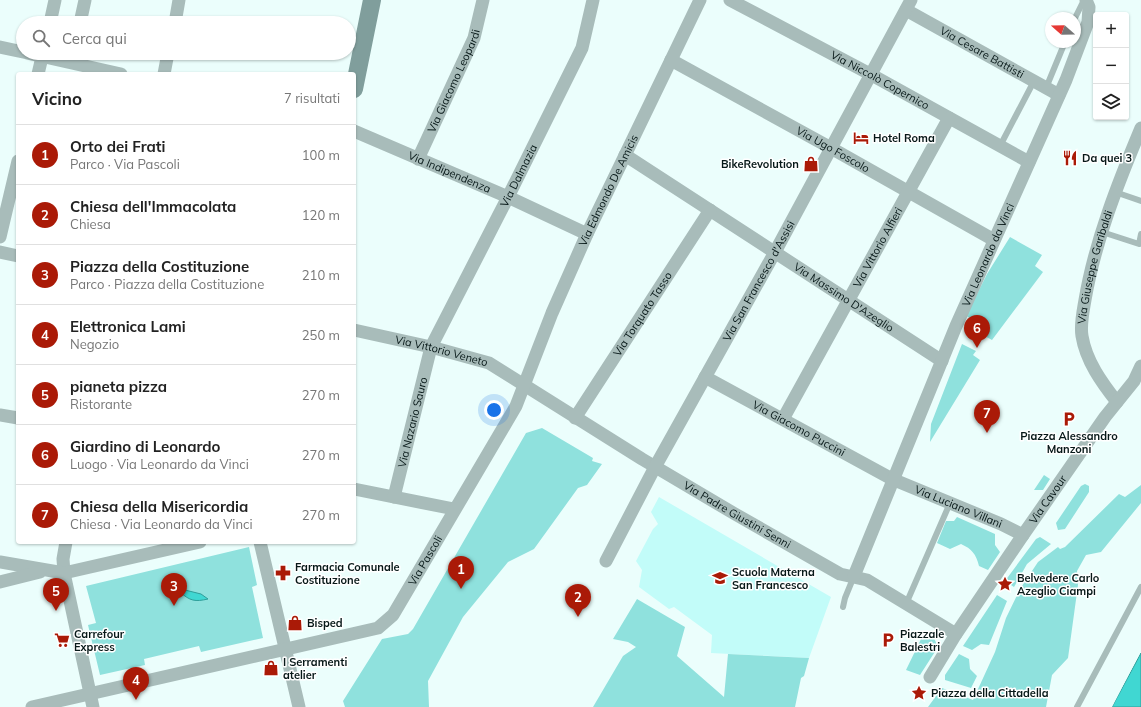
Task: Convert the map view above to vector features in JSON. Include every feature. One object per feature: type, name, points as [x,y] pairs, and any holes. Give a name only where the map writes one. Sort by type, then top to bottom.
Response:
[{"type":"street","points":[[52,16],[55,0]]},
{"type":"street","points":[[82,16],[85,0]]},
{"type":"street","points":[[176,16],[179,0]]},
{"type":"street","points":[[356,78],[372,0]]},
{"type":"street","name":"Via Giacomo Leopardi","points":[[418,159],[474,38],[482,0]]},
{"type":"street","name":"Via Dalmazia","points":[[431,347],[582,48],[593,0]]},
{"type":"street","name":"Via Edmondo De Amicis","points":[[523,384],[587,234],[700,0]]},
{"type":"street","name":"Via Niccolò Copernico","points":[[730,0],[870,74],[1029,162]]},
{"type":"street","name":"Via Leonardo da Vinci","points":[[854,576],[892,479],[942,361],[1059,95],[1088,22],[1089,7],[1085,0]]},
{"type":"street","name":"Via San Francesco d'Assisi","points":[[606,561],[704,377],[776,252],[870,74],[909,5]]},
{"type":"street","name":"Via Cesare Battisti","points":[[909,5],[1021,74],[1059,95]]},
{"type":"street","points":[[0,47],[16,50]]},
{"type":"street","points":[[39,72],[42,60]]},
{"type":"street","points":[[78,60],[115,72]]},
{"type":"street","points":[[164,72],[167,60]]},
{"type":"street","name":"Via Ugo Foscolo","points":[[671,60],[832,148],[994,240]]},
{"type":"street","name":"Via Vittorio Alfieri","points":[[783,419],[850,300],[949,118]]},
{"type":"street","name":"Via Giuseppe Garibaldi","points":[[1117,402],[1098,378],[1083,344],[1081,326],[1086,292],[1102,232],[1115,192],[1141,128]]},
{"type":"street","name":"Via Indipendenza","points":[[356,132],[508,197],[587,234]]},
{"type":"street","name":"Via Massimo D'Azeglio","points":[[625,155],[942,361]]},
{"type":"street","points":[[0,237],[16,169]]},
{"type":"street","name":"Via Torquato Tasso","points":[[575,418],[710,210]]},
{"type":"street","points":[[0,252],[16,256]]},
{"type":"street","name":"Via Vittorio Veneto","points":[[356,330],[482,360],[523,384]]},
{"type":"street","name":"Via Nazario Sauro","points":[[394,497],[431,347]]},
{"type":"street","name":"Via Cavour","points":[[956,634],[1023,535],[1117,402],[1134,381],[1141,366]]},
{"type":"street","name":"Via Giacomo Puccini","points":[[704,377],[892,479]]},
{"type":"street","name":"Via Padre Giustini Senni","points":[[523,384],[655,467],[840,574],[866,580],[956,634]]},
{"type":"street","name":"Via Pascoli","points":[[32,707],[378,628],[386,623],[393,615],[516,406],[523,384]]},
{"type":"street","points":[[516,406],[540,395]]},
{"type":"street","points":[[0,415],[16,418]]},
{"type":"street","name":"Via Luciano Villani","points":[[892,479],[1001,524],[1023,535]]},
{"type":"street","points":[[356,489],[454,509]]},
{"type":"street","points":[[66,544],[63,559],[64,573],[93,707]]},
{"type":"street","points":[[0,562],[44,571],[64,573],[191,544]]},
{"type":"street","points":[[260,544],[284,650],[299,707]]},
{"type":"street","points":[[0,582],[44,571]]},
{"type":"street","points":[[930,677],[956,634]]},
{"type":"lane","points":[[1078,12],[1085,0]]},
{"type":"lane","points":[[1046,88],[1063,48]]},
{"type":"lane","points":[[1000,146],[1034,81]]},
{"type":"lane","points":[[1115,192],[1141,201]]},
{"type":"lane","points":[[1102,232],[1139,244],[1141,234]]},
{"type":"lane","points":[[906,604],[950,503]]},
{"type":"lane","points":[[843,607],[854,576]]},
{"type":"lane","points":[[1077,707],[1141,587]]},
{"type":"shaded area","points":[[1010,237],[1042,255],[1035,266],[1043,272],[992,340],[970,328],[973,319],[966,316],[987,274]]},
{"type":"shaded area","points":[[962,344],[976,351],[973,355],[980,360],[930,442],[931,424]]},
{"type":"shaded area","points":[[542,428],[593,458],[592,461],[602,464],[587,485],[578,488],[534,549],[508,562],[463,617],[428,681],[429,707],[345,707],[343,701],[382,639],[408,634],[413,629],[526,433]]},
{"type":"shaded area","points":[[1044,475],[1050,479],[1043,490],[1034,490]]},
{"type":"shaded area","points":[[1085,484],[1089,486],[1089,492],[1065,529],[1058,530],[1056,523],[1081,486]]},
{"type":"shaded area","points":[[1141,485],[1141,503],[1101,552],[1086,555],[1077,571],[1078,585],[1068,658],[1052,675],[1046,707],[928,707],[942,688],[973,700],[995,652],[1006,618],[1020,589],[1038,562],[1058,547],[1060,549],[1065,547],[1119,494],[1125,497]]},
{"type":"shaded area","name":"Scuola Materna San Francesco","points":[[659,497],[831,597],[809,658],[711,653],[712,635],[674,607],[669,609],[639,587],[642,570],[636,561],[653,529],[658,524],[651,512]]},
{"type":"shaded area","points":[[957,517],[995,534],[995,545],[1000,552],[988,570],[979,566],[973,552],[965,546],[961,544],[950,549],[937,543],[946,521],[954,521]]},
{"type":"shaded area","points":[[1040,537],[1051,544],[1027,564],[1014,587],[1005,581],[1036,539]]},
{"type":"shaded area","points":[[249,547],[257,585],[252,587],[263,638],[201,652],[199,646],[144,659],[145,665],[100,675],[88,625],[96,623],[86,586]]},
{"type":"shaded area","points":[[185,590],[201,594],[208,599],[190,599],[180,592]]},
{"type":"shaded area","points":[[997,595],[1007,601],[989,645],[981,644],[972,650],[963,646]]},
{"type":"shaded area","points":[[637,599],[685,627],[677,656],[724,697],[728,654],[809,658],[804,676],[801,678],[795,707],[593,707],[623,656],[636,647],[628,642],[613,639]]},
{"type":"shaded area","points":[[926,633],[934,638],[938,647],[920,675],[906,670],[922,637]]},
{"type":"shaded area","points":[[1141,653],[1141,707],[1112,707]]},
{"type":"shaded area","points":[[959,654],[969,659],[970,669],[977,676],[971,688],[945,680],[945,675]]},
{"type":"pier","points":[[1141,651],[1112,707],[1110,707],[1120,687]]},
{"type":"place","name":"Hotel Roma","points":[[861,138]]},
{"type":"place","name":"Da quei 3","points":[[1070,158]]},
{"type":"place","name":"BikeRevolution","points":[[811,164]]},
{"type":"place","name":"Giardino di Leonardo","points":[[977,348]]},
{"type":"place","name":"Piazza Alessandro Manzoni","points":[[1069,419]]},
{"type":"place","name":"Chiesa della Misericordia","points":[[987,433]]},
{"type":"place","name":"Farmacia Comunale Costituzione","points":[[283,573]]},
{"type":"place","name":"Scuola Materna San Francesco","points":[[720,578]]},
{"type":"place","name":"Belvedere Carlo Azeglio Ciampi","points":[[1005,584]]},
{"type":"place","name":"Orto dei Frati","points":[[461,589]]},
{"type":"place","name":"Piazza della Costituzione","points":[[174,606]]},
{"type":"place","name":"pianeta pizza","points":[[56,611]]},
{"type":"place","name":"Chiesa dell'Immacolata","points":[[578,617]]},
{"type":"place","name":"Bisped","points":[[295,623]]},
{"type":"place","name":"Carrefour Express","points":[[62,640]]},
{"type":"place","name":"Piazzale Balestri","points":[[888,640]]},
{"type":"place","name":"I Serramenti atelier","points":[[271,668]]},
{"type":"place","name":"Piazza della Cittadella","points":[[919,693]]},
{"type":"place","name":"Elettronica Lami","points":[[136,700]]}]
